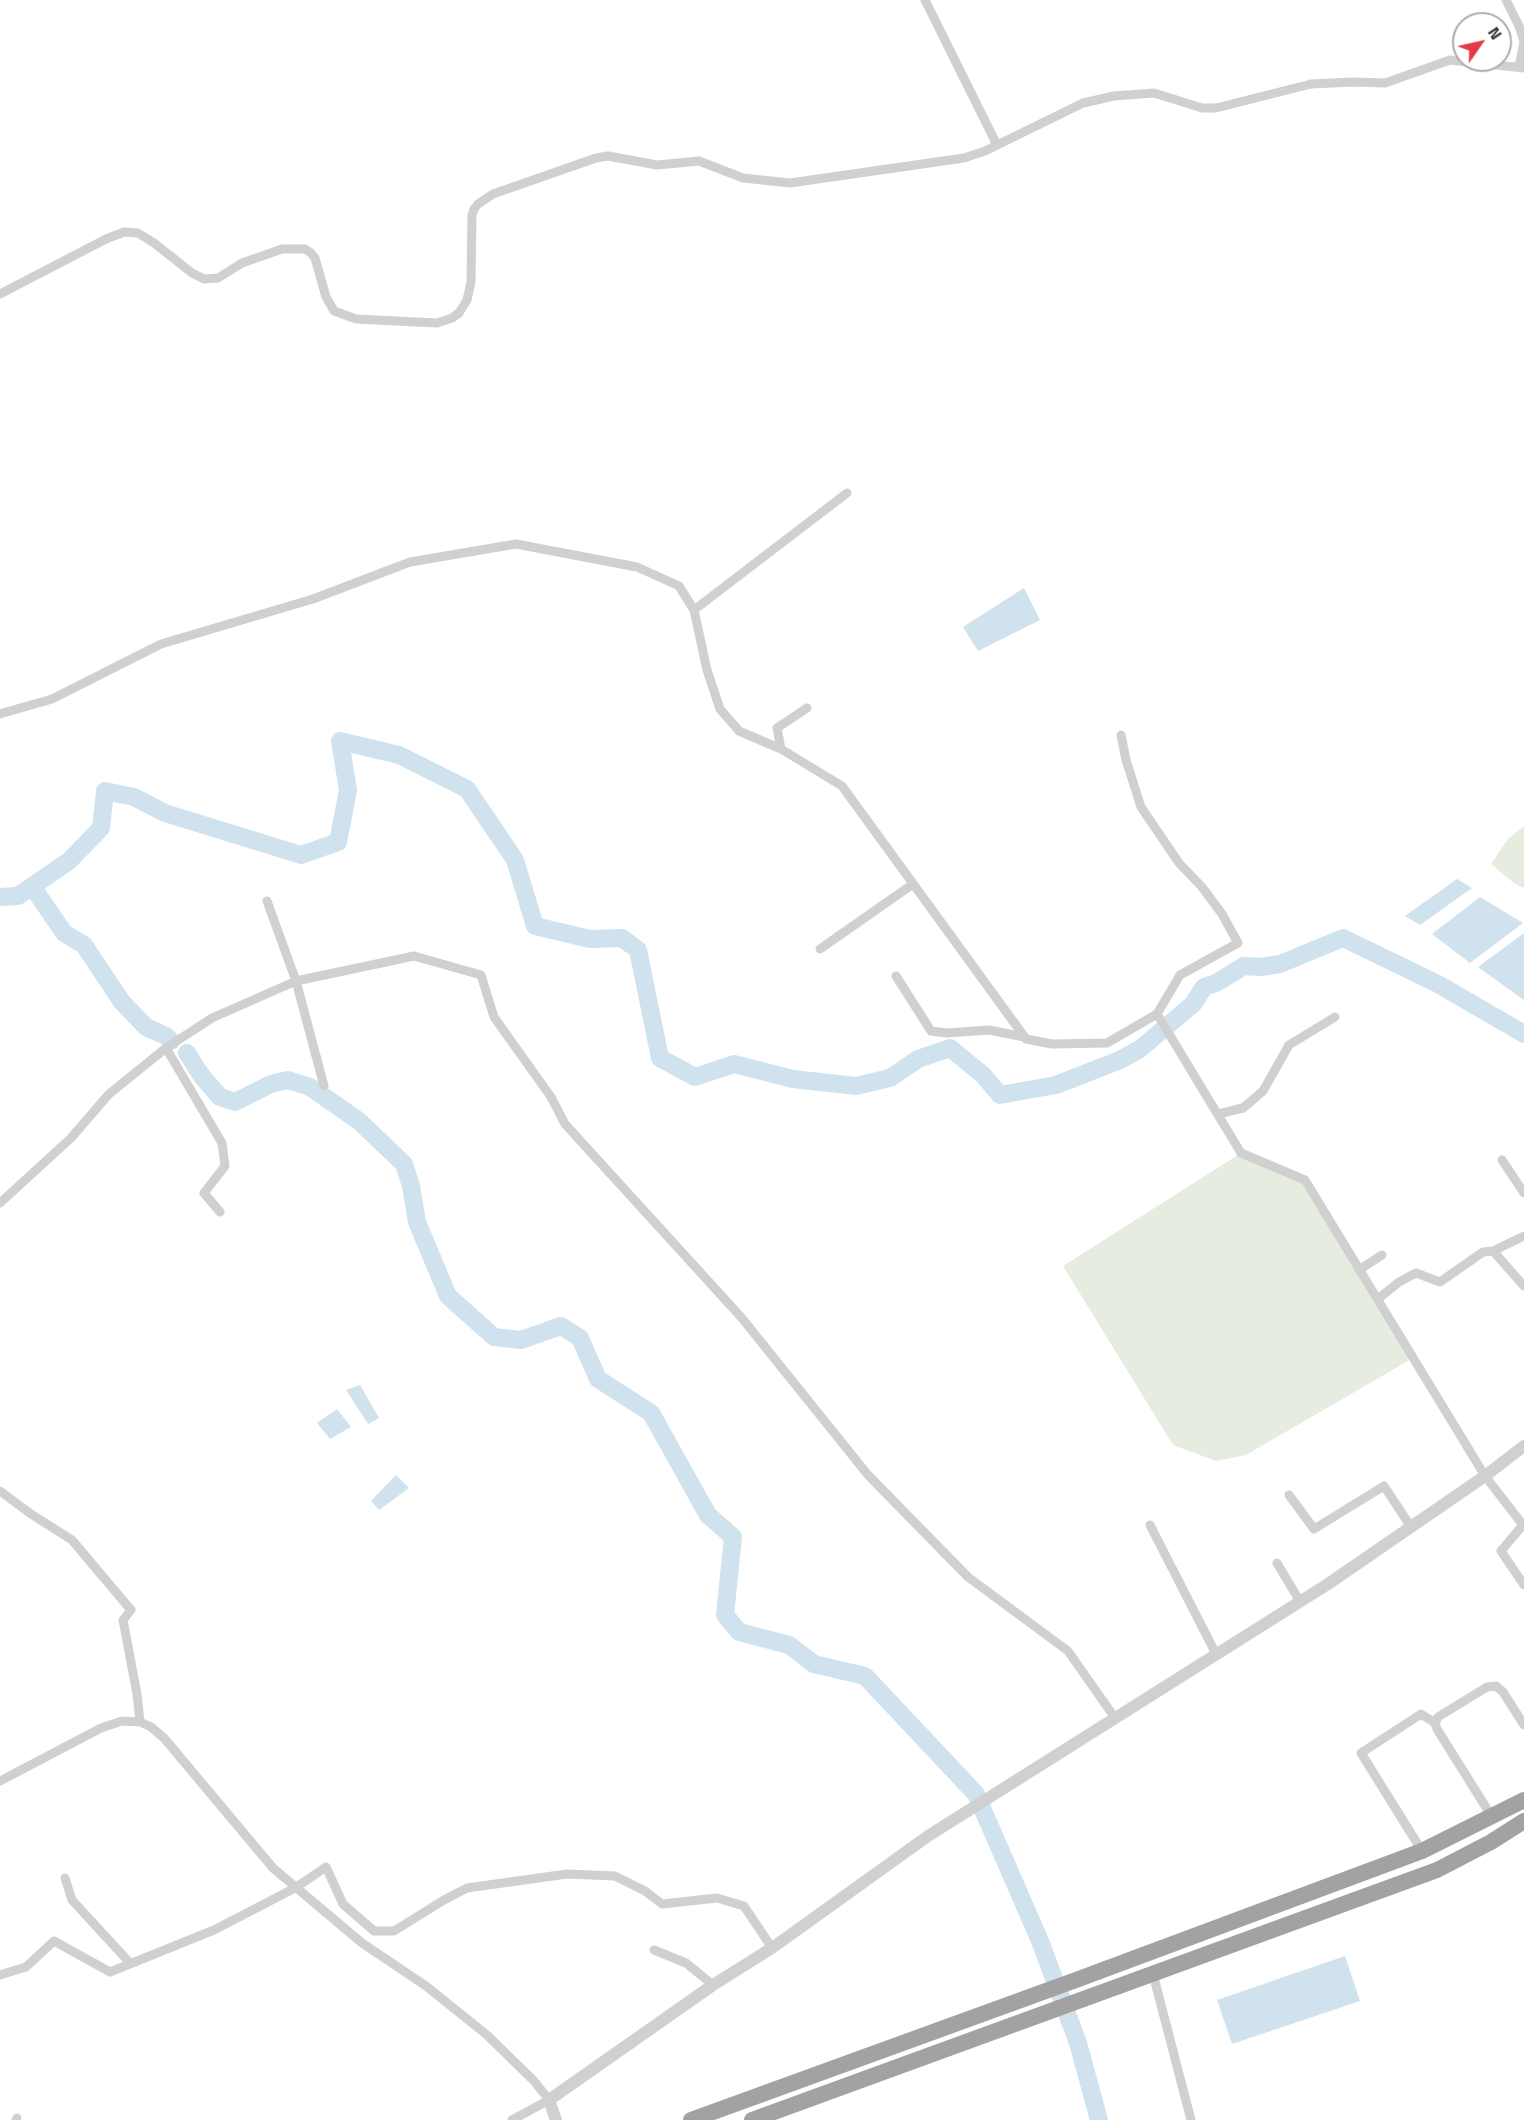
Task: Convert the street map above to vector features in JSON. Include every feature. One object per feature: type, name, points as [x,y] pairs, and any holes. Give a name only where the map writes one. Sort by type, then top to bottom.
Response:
[{"type":"highway","points":[[691,2120],[1422,1851],[1524,1800]]},
{"type":"highway","points":[[752,2120],[1437,1870],[1491,1842],[1524,1821]]},
{"type":"street","points":[[925,0],[997,145]]},
{"type":"street","points":[[0,294],[124,232],[138,233],[192,273],[204,279],[218,278],[242,263],[282,249],[305,249],[315,258],[326,297],[334,311],[356,319],[437,323],[459,313],[467,300],[471,282],[474,209],[485,198],[493,194],[583,162],[608,156],[657,165],[699,161],[743,178],[790,183],[964,158],[997,145],[1083,103],[1113,96],[1154,93],[1202,108],[1216,108],[1311,84],[1385,82],[1450,60],[1522,67],[1524,42],[1506,0]]},
{"type":"street","points":[[694,610],[847,493]]},
{"type":"street","points":[[0,714],[52,699],[161,644],[313,598],[410,562],[516,544],[637,567],[679,586],[694,610],[707,670],[720,709],[739,731],[781,749],[842,786],[1024,1037]]},
{"type":"street","points":[[781,749],[777,728],[807,708]]},
{"type":"street","points":[[896,976],[931,1031],[947,1033],[989,1030],[1052,1044],[1107,1042],[1157,1015],[1180,975],[1238,943],[1222,914],[1202,887],[1179,863],[1141,807],[1126,760],[1121,735]]},
{"type":"street","points":[[820,949],[913,884]]},
{"type":"street","points":[[267,901],[296,981],[324,1086]]},
{"type":"street","points":[[0,1203],[70,1138],[109,1094],[166,1048],[212,1018],[280,986],[296,981],[414,956],[481,975],[494,1017],[551,1097],[565,1124],[741,1317],[868,1475],[968,1576],[1068,1651],[1115,1718]]},
{"type":"street","points":[[1157,1015],[1241,1153],[1305,1180],[1485,1476],[1523,1525],[1501,1551],[1524,1585]]},
{"type":"street","points":[[1218,1114],[1243,1108],[1263,1091],[1289,1045],[1335,1017]]},
{"type":"street","points":[[166,1048],[222,1143],[225,1166],[204,1192],[220,1212]]},
{"type":"street","points":[[1502,1160],[1524,1193]]},
{"type":"street","points":[[1378,1299],[1399,1282],[1416,1273],[1440,1282],[1483,1252],[1493,1251],[1524,1236]]},
{"type":"street","points":[[1493,1251],[1524,1286]]},
{"type":"street","points":[[1359,1270],[1382,1255]]},
{"type":"street","points":[[512,2120],[549,2100],[712,1985],[772,1948],[928,1836],[1299,1600],[1328,1584],[1485,1476],[1524,1446]]},
{"type":"street","points":[[1289,1495],[1314,1529],[1384,1486],[1411,1527]]},
{"type":"street","points":[[0,1491],[72,1540],[131,1610],[123,1620],[140,1722]]},
{"type":"street","points":[[1150,1525],[1216,1654]]},
{"type":"street","points":[[1277,1563],[1299,1600]]},
{"type":"street","points":[[1435,1723],[1438,1717],[1487,1687],[1496,1686],[1503,1692],[1524,1725]]},
{"type":"street","points":[[1422,1851],[1361,1753],[1421,1714],[1435,1723],[1492,1817]]},
{"type":"street","points":[[0,1781],[101,1728],[122,1721],[140,1722],[151,1727],[164,1738],[273,1868],[362,1943],[426,1986],[487,2035],[528,2075],[549,2100],[556,2120]]},
{"type":"street","points":[[0,1975],[26,1967],[54,1941],[110,1972],[214,1930],[295,1888],[326,1867],[343,1904],[374,1932],[394,1931],[467,1888],[567,1874],[615,1876],[645,1891],[662,1904],[717,1898],[744,1906],[772,1948]]},
{"type":"street","points":[[65,1878],[72,1900],[130,1963]]},
{"type":"street","points":[[654,1950],[686,1963],[712,1985]]},
{"type":"street","points":[[1153,1974],[1191,2120]]},
{"type":"shaded area","points":[[1524,826],[1524,888],[1515,884],[1491,864],[1508,839]]},
{"type":"shaded area","points":[[1241,1153],[1305,1180],[1413,1358],[1246,1455],[1216,1461],[1173,1445],[1063,1266]]},
{"type":"water","points":[[1024,588],[1040,620],[978,651],[963,627]]},
{"type":"water","points":[[1457,879],[1472,888],[1420,925],[1405,916]]},
{"type":"water","points":[[1480,897],[1523,923],[1470,963],[1432,934]]},
{"type":"water","points":[[1524,933],[1524,1000],[1478,967]]},
{"type":"water","points":[[360,1385],[379,1418],[368,1424],[346,1390]]},
{"type":"water","points":[[337,1409],[351,1427],[330,1439],[317,1423]]},
{"type":"water","points":[[396,1475],[409,1488],[379,1510],[371,1501]]},
{"type":"water","points":[[1345,1956],[1360,2001],[1232,2044],[1217,2000]]},
{"type":"waterway","points":[[0,897],[18,896],[69,861],[101,828],[105,791],[134,797],[165,813],[301,855],[338,842],[348,790],[340,741],[399,755],[467,789],[515,860],[535,926],[590,939],[622,938],[638,950],[660,1058],[695,1077],[734,1064],[793,1079],[856,1086],[890,1078],[918,1059],[950,1048],[983,1075],[1000,1095],[1056,1085],[1120,1060],[1140,1049],[1193,1004],[1204,987],[1216,983],[1244,966],[1261,967],[1280,964],[1343,938],[1438,984],[1524,1034]]},
{"type":"waterway","points":[[32,886],[64,933],[84,945],[122,1002],[146,1027],[166,1036],[171,1041]]},
{"type":"waterway","points":[[187,1053],[201,1075],[220,1097],[235,1102],[271,1084],[288,1080],[310,1087],[359,1121],[404,1164],[411,1186],[417,1222],[448,1296],[494,1337],[521,1340],[561,1326],[580,1338],[598,1379],[651,1413],[708,1515],[733,1537],[725,1615],[739,1632],[789,1645],[814,1664],[865,1676],[976,1794],[1040,1941],[1078,2043],[1099,2120]]}]
